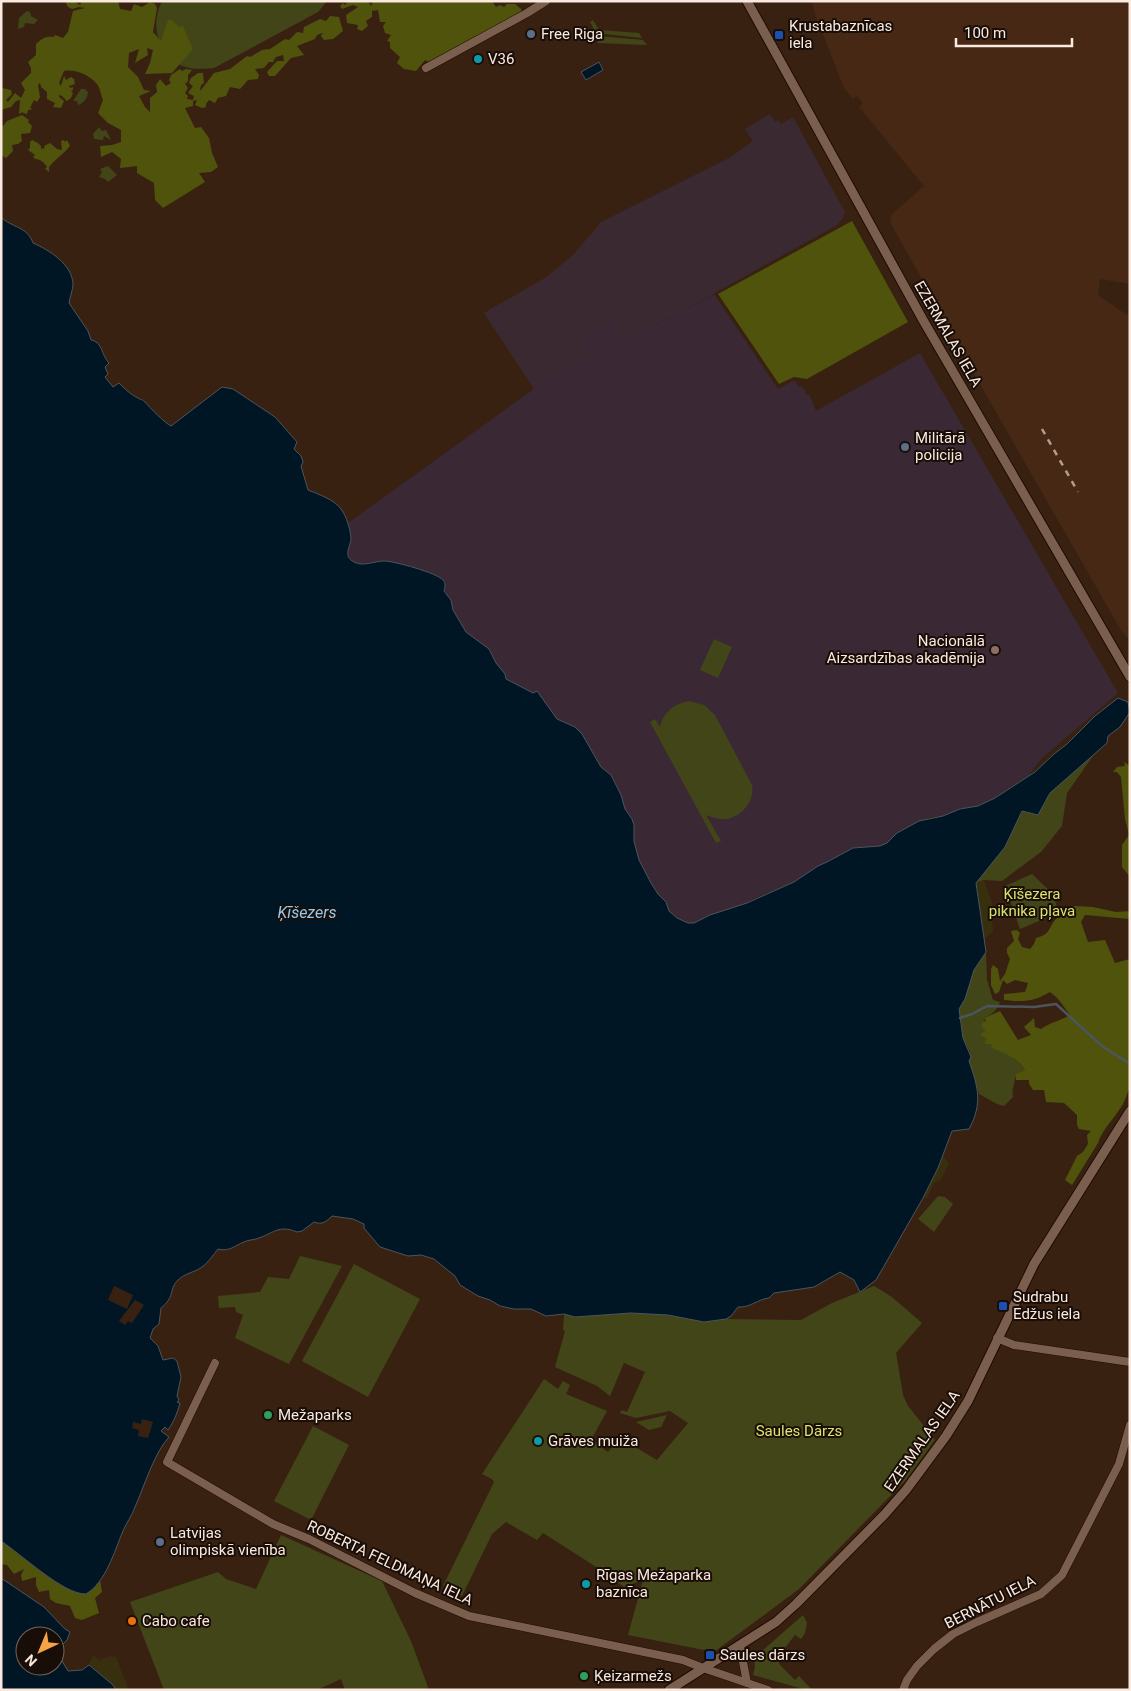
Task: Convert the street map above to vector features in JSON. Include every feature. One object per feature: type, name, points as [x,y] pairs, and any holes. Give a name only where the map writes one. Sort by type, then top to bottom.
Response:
[{"type":"street","points":[[426,68],[546,1]]},
{"type":"street","name":"EZERMALAS IELA","points":[[747,1],[924,320],[1130,677]]},
{"type":"street","name":"EZERMALAS IELA","points":[[670,1690],[776,1622],[884,1515],[906,1490],[946,1436],[968,1402],[1034,1264],[1130,1111]]},
{"type":"street","points":[[997,1338],[1014,1345],[1130,1362]]},
{"type":"street","name":"ROBERTA FELDMAŅA IELA","points":[[215,1364],[167,1462],[273,1524],[309,1539],[415,1593],[469,1616],[683,1660],[768,1690]]},
{"type":"street","name":"BERNĀTU IELA","points":[[902,1690],[917,1666],[953,1634],[1041,1594],[1062,1575],[1118,1464],[1130,1424]]},
{"type":"street","points":[[740,1646],[747,1683]]},
{"type":"shaded area","points":[[65,1],[74,1],[80,5],[82,1],[118,1],[120,9],[131,11],[134,4],[142,7],[150,2],[155,4],[157,8],[153,32],[161,41],[168,20],[172,20],[179,27],[183,26],[193,49],[172,73],[145,74],[153,50],[147,48],[148,55],[135,63],[139,49],[129,53],[128,67],[138,77],[144,90],[151,91],[139,96],[150,112],[150,98],[157,92],[156,85],[160,79],[166,86],[171,83],[169,80],[171,75],[180,69],[182,71],[186,69],[192,70],[185,84],[188,88],[185,93],[188,96],[187,99],[193,100],[194,96],[188,93],[193,86],[189,83],[191,78],[198,73],[203,73],[204,83],[201,85],[201,90],[214,73],[230,69],[247,56],[250,57],[262,50],[270,49],[285,39],[289,40],[297,32],[303,33],[304,27],[320,19],[326,21],[330,16],[339,17],[343,31],[333,39],[324,40],[321,36],[323,33],[317,35],[315,39],[297,46],[304,55],[291,58],[275,76],[269,76],[267,72],[277,61],[284,61],[283,55],[276,57],[273,62],[269,62],[264,68],[255,69],[259,75],[258,79],[248,80],[240,89],[230,87],[226,96],[218,98],[215,103],[209,100],[206,107],[202,108],[195,105],[197,100],[193,101],[193,106],[185,108],[195,128],[201,127],[209,138],[212,153],[218,167],[211,172],[199,173],[205,182],[163,208],[155,200],[154,183],[137,173],[137,166],[120,168],[121,159],[112,152],[101,157],[100,146],[121,142],[121,130],[108,123],[98,113],[103,100],[97,84],[86,75],[73,71],[64,71],[59,83],[61,86],[64,76],[66,80],[71,77],[74,79],[75,84],[69,86],[70,88],[73,87],[71,91],[73,93],[67,101],[59,95],[64,101],[61,108],[53,107],[55,103],[47,99],[47,92],[41,87],[40,83],[38,85],[40,97],[37,102],[34,100],[30,108],[33,109],[28,110],[27,114],[23,112],[19,114],[20,100],[16,101],[11,107],[1,110],[2,88],[11,90],[12,94],[6,100],[8,102],[15,93],[21,98],[25,90],[21,83],[31,73],[28,62],[36,55],[36,44],[44,38],[54,37],[55,35],[63,38],[68,32],[73,11],[85,8],[72,9],[68,7]]},
{"type":"shaded area","points":[[348,1],[368,1],[371,6],[373,1],[492,1],[496,7],[515,4],[521,9],[523,14],[429,62],[425,60],[416,71],[404,69],[397,63],[400,57],[390,48],[390,42],[387,41],[391,35],[385,33],[383,26],[386,22],[380,22],[378,10],[372,11],[372,17],[366,21],[368,26],[362,31],[357,29],[358,25],[347,23],[346,15],[358,7],[353,5],[342,9],[340,6],[343,3],[345,5]]},
{"type":"shaded area","points":[[812,1],[1130,1],[1130,284],[1100,279],[1098,295],[1130,317],[1130,640],[1122,632],[925,288],[890,222],[892,214],[924,186],[859,107],[863,103],[857,96],[853,99],[844,88],[814,11]]},
{"type":"shaded area","points":[[770,114],[775,122],[778,120],[781,124],[793,117],[845,212],[837,225],[679,313],[619,342],[583,336],[590,354],[566,366],[534,389],[484,313],[545,278],[573,255],[601,222],[731,157],[753,141],[745,129]]},
{"type":"shaded area","points":[[22,115],[29,120],[28,122],[32,126],[30,133],[21,134],[22,141],[12,145],[13,151],[6,158],[1,155],[1,124],[3,126],[7,121]]},
{"type":"shaded area","points":[[32,140],[41,146],[41,149],[50,143],[57,149],[62,150],[61,141],[64,140],[65,142],[67,140],[70,146],[49,167],[49,172],[45,169],[47,167],[45,164],[35,159],[33,157],[35,155],[28,150]]},
{"type":"shaded area","points":[[852,221],[908,322],[807,379],[794,377],[779,384],[718,294]]},
{"type":"shaded area","points":[[714,294],[778,389],[795,380],[799,387],[802,386],[807,395],[809,394],[816,411],[920,353],[1118,693],[1041,759],[1029,775],[995,798],[978,806],[960,809],[943,816],[930,817],[897,833],[887,843],[880,846],[853,848],[818,866],[794,882],[747,903],[710,915],[694,923],[688,923],[677,918],[669,911],[666,902],[651,883],[639,860],[634,841],[634,825],[625,809],[618,788],[611,775],[602,768],[582,734],[575,727],[557,719],[537,691],[533,693],[526,691],[506,679],[505,674],[496,663],[489,649],[466,632],[453,610],[451,600],[444,591],[445,586],[423,571],[397,563],[381,561],[359,564],[352,562],[347,551],[351,541],[348,523],[566,366],[590,354],[582,336],[610,324],[619,342]]},
{"type":"shaded area","points":[[1124,762],[1130,766],[1130,877],[1122,867],[1122,845],[1129,835],[1125,819],[1121,777],[1117,772],[1113,772],[1117,767],[1125,766]]},
{"type":"shaded area","points":[[1074,906],[1093,907],[1116,912],[1130,911],[1130,919],[1085,915],[1081,922],[1088,942],[1105,940],[1115,963],[1130,959],[1130,1088],[1124,1102],[1072,1185],[1065,1180],[1077,1156],[1083,1152],[1088,1144],[1087,1135],[1091,1131],[1079,1129],[1077,1115],[1064,1103],[1046,1102],[1044,1090],[1033,1090],[1029,1080],[1016,1080],[1015,1074],[1025,1070],[1022,1066],[1010,1056],[992,1048],[991,1044],[985,1044],[986,1038],[980,1035],[986,1030],[982,1028],[982,1023],[986,1021],[984,1018],[1000,1011],[1018,1040],[1031,1035],[1024,1027],[1034,1018],[1035,1027],[1041,1029],[1070,1015],[1059,1000],[1050,992],[1028,1001],[1004,1000],[1004,994],[1025,992],[1028,983],[1015,980],[1007,984],[1003,980],[999,992],[995,994],[991,985],[991,969],[993,965],[998,969],[1000,981],[1005,974],[1010,959],[1007,948],[1014,941],[1011,931],[1017,930],[1020,933],[1018,939],[1022,947],[1030,949],[1036,938],[1045,934],[1056,919]]},
{"type":"shaded area","points":[[1,1541],[70,1590],[91,1591],[100,1580],[102,1592],[95,1598],[99,1613],[82,1620],[75,1618],[70,1606],[56,1603],[50,1599],[49,1590],[39,1592],[36,1585],[36,1577],[22,1581],[21,1575],[24,1569],[14,1574],[7,1565],[1,1564]]},
{"type":"green space","points":[[162,1],[327,1],[318,12],[214,68],[201,69],[188,68],[175,62],[161,44],[156,24]]},
{"type":"green space","points":[[27,11],[38,20],[34,24],[25,23],[24,27],[18,29],[19,18]]},
{"type":"green space","points":[[593,20],[599,30],[639,33],[642,38],[596,33],[590,22]]},
{"type":"green space","points":[[597,36],[643,40],[647,45],[598,43]]},
{"type":"green space","points":[[81,89],[85,89],[88,92],[85,100],[78,105],[77,101],[73,101]]},
{"type":"green space","points":[[99,127],[102,131],[106,130],[111,140],[104,136],[103,140],[94,139],[93,134]]},
{"type":"green space","points":[[108,166],[117,175],[108,182],[99,177],[102,172],[100,169]]},
{"type":"green space","points":[[714,639],[732,647],[718,678],[700,670]]},
{"type":"green space","points":[[689,701],[704,705],[715,715],[752,785],[749,802],[737,815],[732,818],[723,819],[706,815],[721,841],[716,843],[650,722],[655,719],[660,727],[661,722],[670,710],[679,704]]},
{"type":"green space","points":[[1095,753],[1067,793],[1062,826],[1041,852],[1002,881],[984,880],[976,883],[1005,847],[1022,811],[1038,815],[1049,793]]},
{"type":"green space","name":"Ķīšezera piknika pļava","points":[[1032,874],[1054,895],[1058,913],[1020,929],[1005,886]]},
{"type":"green space","points":[[986,952],[987,980],[993,1000],[1000,1002],[994,1012],[984,1018],[987,1030],[986,1038],[1017,1061],[1025,1070],[1015,1074],[1013,1097],[1004,1106],[979,1094],[969,1061],[970,1052],[963,1039],[959,1009],[965,999],[974,969]]},
{"type":"green space","points":[[938,1196],[945,1197],[953,1204],[934,1232],[918,1219]]},
{"type":"green space","points":[[300,1256],[342,1266],[289,1364],[235,1338],[243,1315],[236,1312],[235,1307],[219,1308],[218,1296],[260,1292],[268,1277],[289,1279]]},
{"type":"green space","points":[[354,1264],[420,1299],[368,1397],[302,1361]]},
{"type":"green space","name":"Saules Dārzs","points":[[874,1286],[892,1297],[922,1323],[896,1353],[903,1395],[908,1406],[935,1440],[905,1481],[799,1589],[714,1652],[628,1635],[643,1580],[624,1587],[543,1533],[537,1540],[506,1522],[492,1534],[462,1596],[443,1586],[494,1482],[482,1474],[544,1379],[558,1389],[563,1381],[570,1385],[566,1394],[607,1411],[591,1440],[608,1452],[620,1438],[657,1460],[688,1423],[670,1411],[636,1418],[620,1413],[622,1410],[627,1412],[645,1372],[624,1363],[610,1396],[597,1386],[555,1367],[565,1331],[563,1330],[564,1314],[575,1317],[631,1313],[668,1315],[704,1322],[726,1319],[801,1320],[832,1303]]},
{"type":"green space","points":[[667,1415],[661,1427],[649,1430],[636,1422]]},
{"type":"green space","points":[[313,1426],[349,1445],[311,1520],[274,1501]]},
{"type":"green space","points":[[281,1535],[382,1581],[411,1641],[429,1690],[345,1690],[341,1679],[317,1690],[164,1690],[130,1602],[218,1572],[226,1579],[256,1589]]},
{"type":"green space","points":[[803,1615],[807,1623],[805,1633],[801,1639],[795,1635],[777,1658],[780,1665],[795,1680],[799,1676],[812,1690],[753,1675],[755,1667],[754,1658]]},
{"type":"sand","points":[[984,880],[992,903],[993,932],[984,939],[976,883]]},
{"type":"sand","points":[[943,1156],[949,1163],[941,1180],[934,1183],[927,1198],[923,1198]]},
{"type":"sand","points":[[93,1655],[99,1660],[109,1656],[116,1657],[129,1690],[116,1690],[113,1685],[89,1665]]},
{"type":"water","points":[[599,62],[603,70],[586,80],[581,72]]},
{"type":"water","name":"Ķīšezers","points":[[1,217],[27,233],[33,243],[59,259],[69,270],[73,289],[69,303],[88,331],[91,340],[98,343],[109,363],[105,367],[108,374],[105,377],[113,387],[119,383],[133,395],[144,401],[171,426],[222,387],[233,389],[275,417],[297,442],[294,449],[301,456],[303,462],[301,466],[308,490],[335,503],[345,516],[351,538],[348,551],[350,560],[361,564],[384,561],[397,563],[424,571],[443,580],[445,584],[444,591],[451,600],[453,610],[466,632],[489,649],[496,663],[505,674],[506,679],[533,693],[537,691],[557,719],[575,727],[582,734],[601,767],[611,775],[621,795],[625,809],[634,825],[634,841],[639,860],[651,883],[666,902],[669,911],[677,918],[688,923],[694,923],[710,915],[747,903],[794,882],[818,866],[853,848],[880,846],[887,843],[897,833],[919,821],[943,816],[960,809],[978,806],[995,798],[1035,772],[1095,716],[1118,698],[1128,702],[1130,712],[1120,727],[1108,736],[1107,743],[1050,793],[1038,815],[1022,811],[1005,847],[976,883],[986,952],[974,970],[965,999],[959,1009],[963,1038],[971,1057],[969,1061],[977,1087],[978,1103],[976,1111],[969,1129],[952,1131],[938,1168],[923,1198],[876,1280],[860,1292],[854,1280],[840,1272],[814,1287],[774,1293],[769,1298],[738,1307],[726,1319],[704,1322],[668,1315],[631,1313],[575,1317],[564,1314],[546,1316],[531,1309],[514,1309],[500,1306],[478,1296],[460,1285],[455,1276],[434,1259],[421,1255],[408,1256],[380,1247],[364,1228],[364,1224],[353,1219],[332,1216],[324,1222],[314,1222],[302,1231],[280,1229],[228,1249],[218,1249],[199,1269],[177,1281],[170,1297],[161,1308],[159,1324],[153,1329],[150,1338],[158,1346],[163,1360],[173,1358],[177,1361],[181,1377],[177,1396],[179,1400],[177,1402],[180,1403],[168,1430],[165,1427],[161,1431],[169,1437],[154,1461],[109,1566],[99,1582],[86,1594],[77,1593],[66,1588],[1,1541]]},
{"type":"water","points":[[1,1578],[44,1607],[62,1626],[15,1626],[15,1676],[65,1676],[65,1666],[68,1671],[82,1670],[89,1665],[113,1685],[116,1690],[1,1690]]},
{"type":"water","points":[[65,1629],[70,1632],[65,1642]]},
{"type":"pier","points":[[114,1286],[133,1295],[127,1309],[108,1300]]},
{"type":"pier","points":[[135,1300],[144,1305],[132,1323],[128,1321],[125,1325],[119,1321]]},
{"type":"pier","points":[[142,1419],[153,1422],[148,1438],[138,1436],[139,1430],[132,1428],[133,1422],[141,1424]]},
{"type":"waterway","points":[[960,1018],[987,1006],[1034,1007],[1056,1004],[1102,1046],[1130,1064]]},
{"type":"railway","points":[[1042,429],[1078,492]]},
{"type":"place","name":"Free Riga","points":[[531,34]]},
{"type":"place","name":"Krustabaznīcas iela","points":[[779,35]]},
{"type":"place","name":"V36","points":[[478,59]]},
{"type":"place","name":"Militārā policija","points":[[905,447]]},
{"type":"place","name":"Nacionālā Aizsardzības akadēmija","points":[[995,650]]},
{"type":"place","name":"Sudrabu Edžus iela","points":[[1003,1306]]},
{"type":"place","name":"Mežaparks","points":[[268,1415]]},
{"type":"place","name":"Grāves muiža","points":[[538,1441]]},
{"type":"place","name":"Latvijas olimpiskā vienība","points":[[160,1542]]},
{"type":"place","name":"Rīgas Mežaparka baznīca","points":[[586,1584]]},
{"type":"place","name":"Cabo cafe","points":[[132,1621]]},
{"type":"place","name":"Saules dārzs","points":[[710,1655]]},
{"type":"place","name":"Ķeizarmežs","points":[[584,1676]]}]
